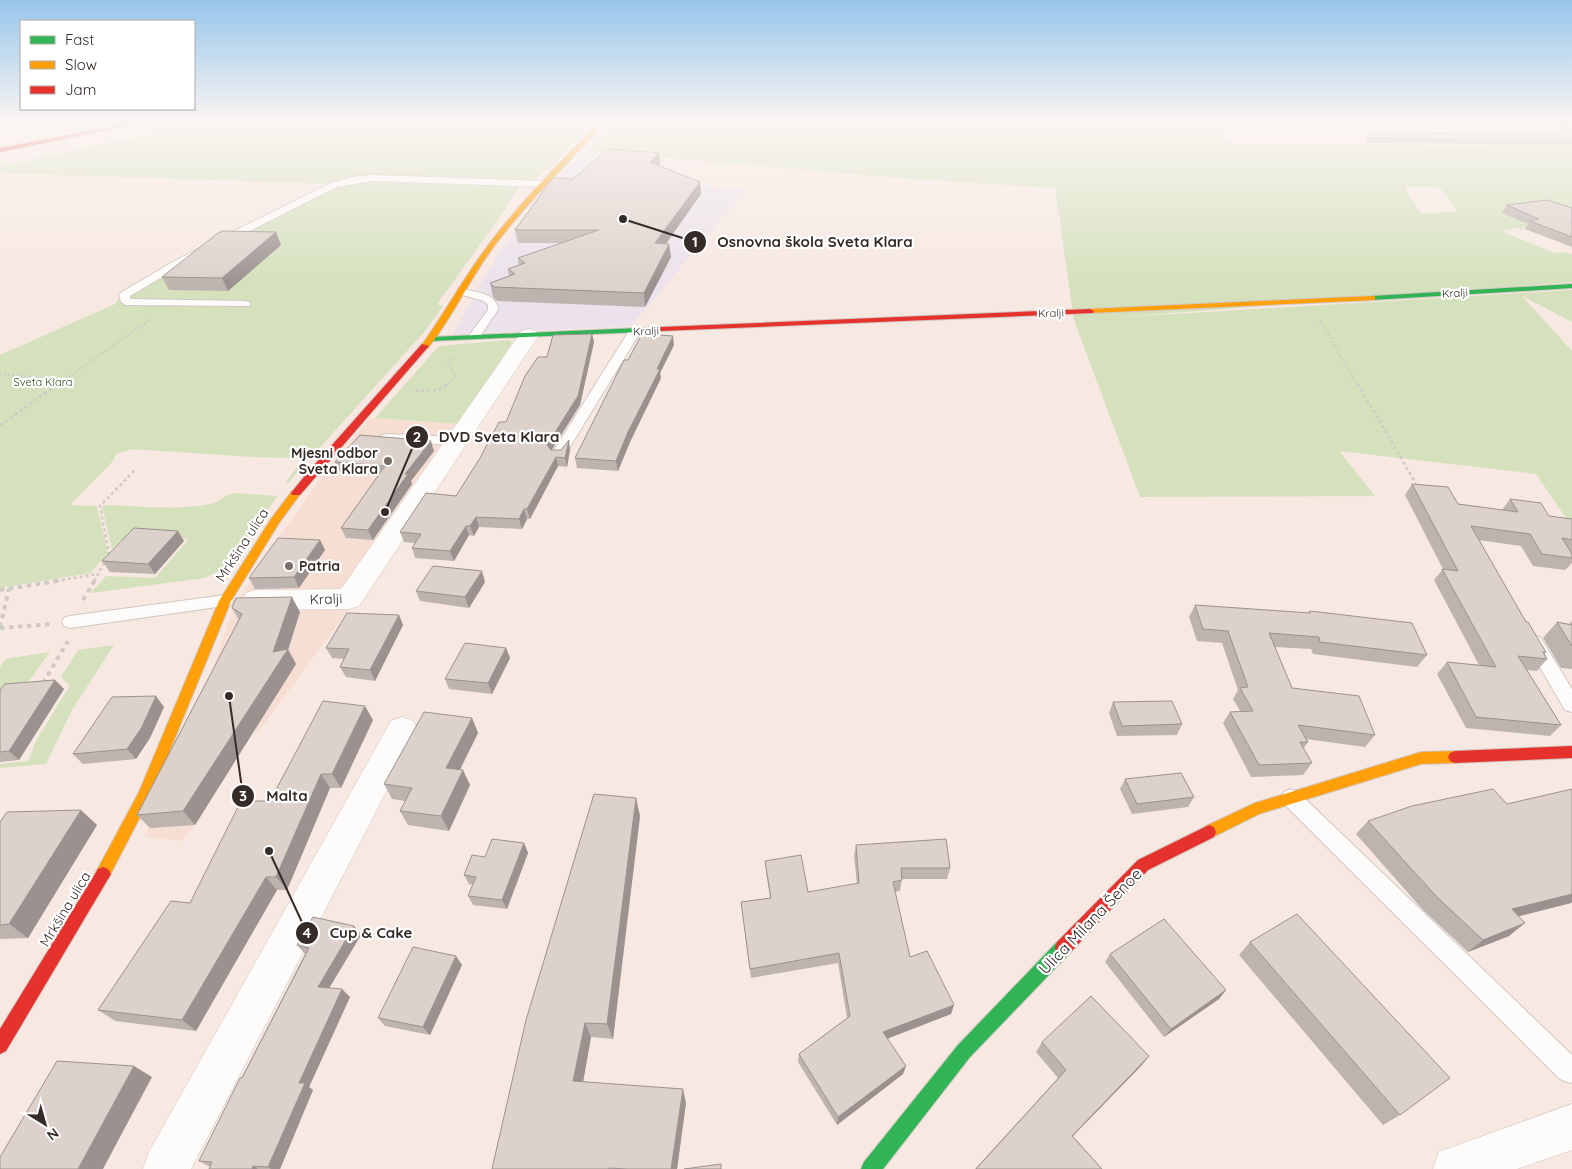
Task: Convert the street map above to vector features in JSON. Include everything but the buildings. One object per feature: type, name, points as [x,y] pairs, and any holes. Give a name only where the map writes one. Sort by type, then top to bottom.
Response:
[{"type":"main road","name":"Mrkšina ulica","points":[[0,1045],[95,888],[145,794],[224,601],[275,521],[311,474],[431,339],[492,245],[549,177]]},
{"type":"main road","name":"Kralji","points":[[431,339],[1310,302],[1572,286]]},
{"type":"main road","name":"Ulica Milana Šenoe","points":[[880,1165],[964,1052],[1143,865],[1254,809],[1421,758],[1572,752]]},
{"type":"street","name":"Kralji","points":[[224,601],[349,598],[529,335]]},
{"type":"street","points":[[166,1169],[402,730]]},
{"type":"street","points":[[1456,1169],[1572,1127]]},
{"type":"lane","points":[[245,304],[126,302],[124,295],[180,262],[334,185],[372,178],[542,184]]},
{"type":"lane","points":[[463,292],[488,300],[493,305],[493,310],[479,337]]},
{"type":"lane","points":[[558,455],[635,331]]},
{"type":"lane","points":[[344,437],[458,441]]},
{"type":"lane","points":[[75,622],[224,601]]},
{"type":"lane","points":[[1528,631],[1572,705]]},
{"type":"lane","points":[[1291,798],[1569,1070]]},
{"type":"path","points":[[1520,229],[1531,226]]},
{"type":"path","points":[[1310,302],[1416,484]]},
{"type":"path","points":[[0,425],[174,303]]},
{"type":"path","points":[[408,391],[435,392],[448,386],[455,376],[448,362],[453,356],[479,344],[479,337]]},
{"type":"path","points":[[0,374],[64,380]]},
{"type":"path","points":[[38,691],[110,553],[100,506],[136,469]]},
{"type":"path","points":[[0,590],[98,574]]},
{"type":"path","points":[[9,589],[0,628],[75,622]]},
{"type":"shaded area","points":[[560,177],[649,177],[646,179],[746,190],[631,326],[452,335],[501,249]]},
{"type":"shaded area","points":[[370,418],[460,424],[349,609],[259,731],[254,730],[195,825],[182,841],[144,837],[194,725],[233,608],[277,540],[327,469]]},
{"type":"green space","name":"Sveta Klara","points":[[107,177],[538,177],[531,182],[347,178],[334,182],[359,181],[520,186],[498,220],[437,304],[443,306],[425,331],[288,483],[285,483],[304,458],[253,457],[132,449],[116,454],[113,461],[70,505],[97,506],[108,554],[90,573],[0,588],[0,355],[115,304],[126,289],[219,238],[330,184]]},
{"type":"green space","points":[[881,177],[1572,177],[1572,214],[1539,224],[1501,231],[1555,253],[1572,254],[1572,282],[1108,318],[1572,290],[1572,322],[1522,296],[1572,351],[1572,527],[1536,474],[1339,451],[1375,496],[1140,497],[1074,320],[1055,188]],"holes":[[[1404,187],[1439,187],[1458,212],[1421,213]]]},
{"type":"green space","points":[[509,340],[512,343],[460,424],[375,418],[439,346]]},
{"type":"green space","points":[[235,493],[278,496],[222,570],[204,578],[91,593],[106,576],[155,578],[189,539],[134,534],[120,541],[112,549],[102,507],[104,505],[188,507],[214,503]]},
{"type":"green space","points":[[114,645],[72,710],[46,764],[0,768],[0,764],[28,761],[37,739],[70,686],[61,677],[78,650]]},
{"type":"green space","points":[[50,652],[29,681],[8,692],[0,704],[0,668],[5,659]]},
{"type":"traffic: fast","points":[[1372,298],[1572,286]]},
{"type":"traffic: fast","points":[[431,339],[661,329]]},
{"type":"traffic: fast","points":[[871,1169],[964,1051],[1063,948]]},
{"type":"traffic: slow","points":[[425,346],[435,334],[483,256],[549,177]]},
{"type":"traffic: slow","points":[[1090,311],[1372,298]]},
{"type":"traffic: slow","points":[[103,874],[145,794],[225,601],[275,521],[296,493]]},
{"type":"traffic: slow","points":[[1209,832],[1255,809],[1421,758],[1455,757]]},
{"type":"traffic: jam","points":[[661,329],[1090,311]]},
{"type":"traffic: jam","points":[[296,493],[425,346]]},
{"type":"traffic: jam","points":[[1455,757],[1572,752]]},
{"type":"traffic: jam","points":[[1063,948],[1143,865],[1209,832]]},
{"type":"traffic: jam","points":[[0,1045],[103,874]]},
{"type":"place","name":"Osnovna škola Sveta Klara","points":[[623,219]]},
{"type":"place","name":"Mjesni odbor Sveta Klara","points":[[388,461]]},
{"type":"place","name":"DVD Sveta Klara","points":[[385,512]]},
{"type":"place","name":"Patria","points":[[289,566]]},
{"type":"place","name":"Malta","points":[[229,696]]},
{"type":"place","name":"Cup & Cake","points":[[269,851]]}]
